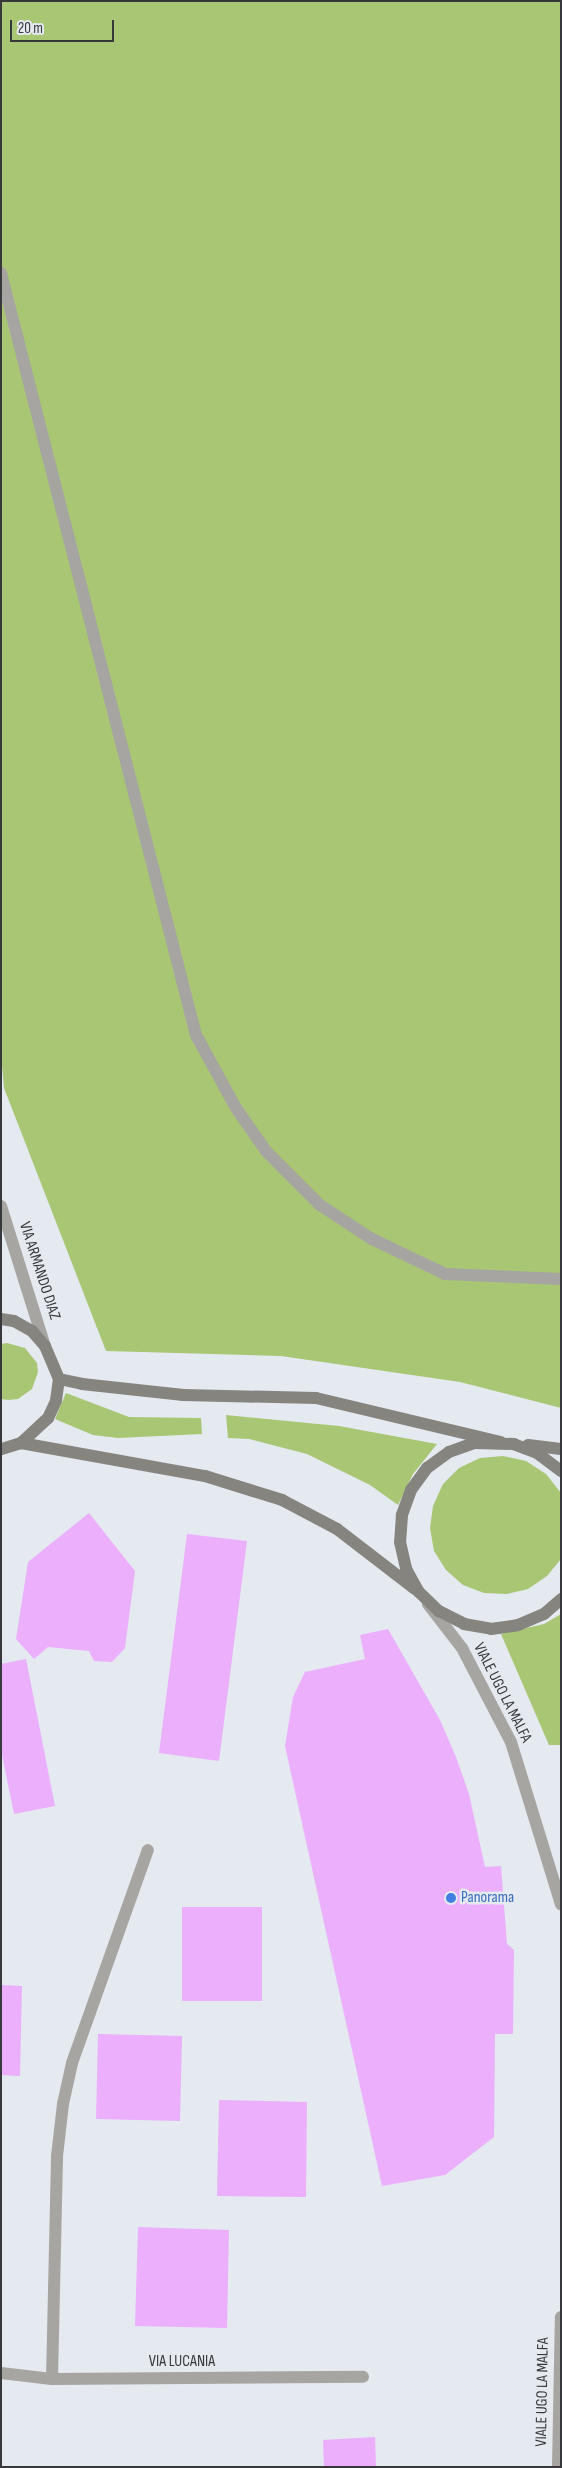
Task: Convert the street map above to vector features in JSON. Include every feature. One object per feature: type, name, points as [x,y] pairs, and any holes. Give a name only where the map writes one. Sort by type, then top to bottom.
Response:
[{"type":"main road","points":[[1,1319],[14,1321],[32,1331],[46,1346],[59,1379],[56,1401],[48,1418],[22,1442],[1,1449]]},
{"type":"main road","points":[[59,1379],[183,1394],[316,1398],[507,1443],[538,1453],[561,1471]]},
{"type":"main road","points":[[22,1442],[205,1476],[282,1500],[337,1528],[419,1592],[439,1611],[464,1624],[491,1629],[518,1625],[544,1614],[561,1598]]},
{"type":"main road","points":[[419,1592],[406,1569],[400,1542],[402,1515],[411,1490],[427,1468],[449,1452],[474,1443],[507,1443],[561,1449]]},
{"type":"street","points":[[1,274],[196,1035],[236,1108],[266,1150],[320,1205],[372,1239],[445,1274],[561,1279]]},
{"type":"street","name":"VIA ARMANDO DIAZ","points":[[1,1206],[46,1346]]},
{"type":"street","name":"VIALE UGO LA MALFA","points":[[419,1592],[462,1648],[511,1742],[561,1905]]},
{"type":"street","points":[[52,2379],[57,2156],[63,2104],[72,2063],[148,1850]]},
{"type":"street","name":"VIALE UGO LA MALFA","points":[[558,2467],[561,2317]]},
{"type":"street","name":"VIA LUCANIA","points":[[1,2373],[52,2379],[363,2377]]},
{"type":"green space","points":[[1,1],[561,1],[561,1408],[460,1382],[281,1356],[106,1351],[4,1088],[1,1054]]},
{"type":"green space","points":[[7,1343],[25,1348],[37,1363],[38,1372],[32,1389],[18,1399],[1,1399],[1,1344]]},
{"type":"green space","points":[[66,1393],[129,1417],[201,1418],[202,1434],[118,1438],[93,1435],[55,1419]]},
{"type":"green space","points":[[226,1415],[339,1426],[437,1444],[413,1474],[398,1505],[370,1485],[307,1454],[249,1439],[228,1438]]},
{"type":"green space","points":[[503,1456],[526,1461],[546,1474],[561,1493],[561,1559],[547,1576],[528,1589],[507,1594],[484,1593],[463,1585],[446,1570],[434,1551],[430,1528],[433,1506],[443,1484],[459,1468],[480,1458]]},
{"type":"green space","points":[[561,1614],[561,1745],[549,1745],[501,1634],[544,1624]]},
{"type":"building","points":[[89,1513],[135,1571],[125,1648],[112,1662],[94,1661],[89,1651],[48,1647],[34,1659],[16,1639],[28,1562]]},
{"type":"building","points":[[187,1534],[247,1541],[219,1761],[159,1753]]},
{"type":"building","points":[[388,1629],[440,1720],[456,1757],[469,1794],[485,1867],[501,1866],[507,1944],[514,1950],[513,2034],[495,2034],[494,2137],[445,2175],[382,2186],[285,1746],[293,1697],[305,1672],[365,1659],[360,1635]]},
{"type":"building","points":[[26,1659],[55,1806],[14,1814],[1,1750],[1,1664]]},
{"type":"building","points":[[182,1907],[262,1907],[262,2001],[182,2001]]},
{"type":"building","points":[[1,1985],[22,1986],[20,2076],[1,2075]]},
{"type":"building","points":[[98,2034],[182,2036],[180,2121],[96,2119]]},
{"type":"building","points":[[219,2100],[307,2102],[306,2197],[217,2196]]},
{"type":"building","points":[[138,2227],[229,2230],[227,2328],[135,2326]]},
{"type":"building","points":[[375,2437],[376,2467],[324,2467],[323,2440]]},
{"type":"place","name":"Panorama","points":[[451,1898]]}]
